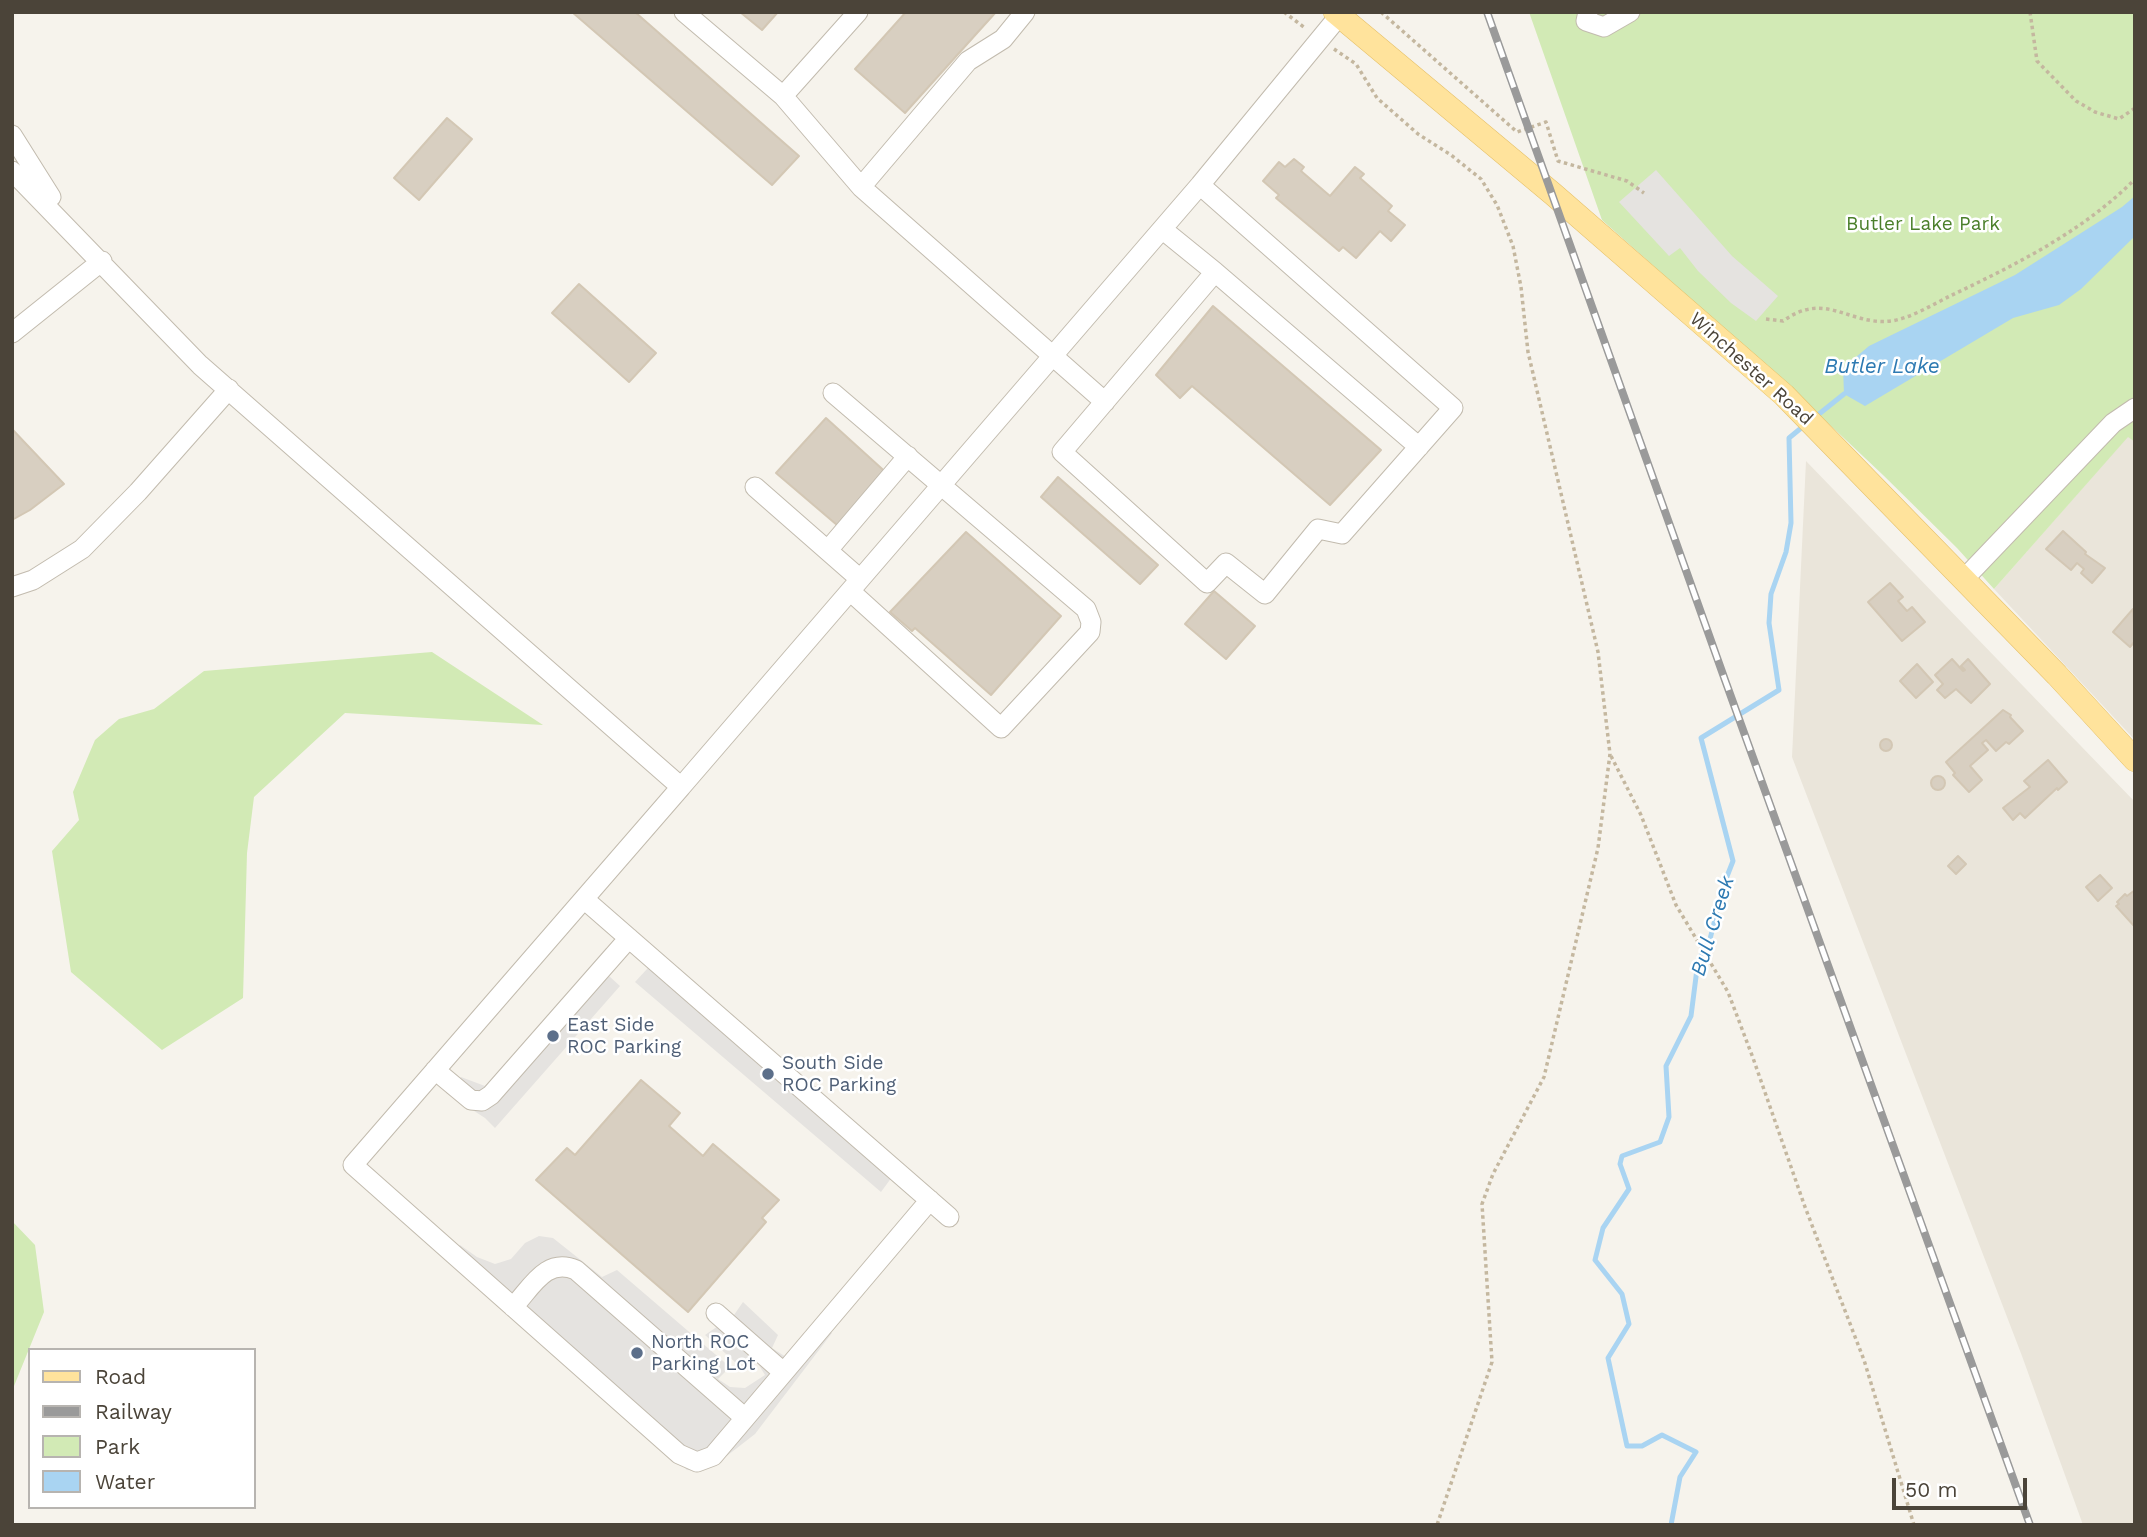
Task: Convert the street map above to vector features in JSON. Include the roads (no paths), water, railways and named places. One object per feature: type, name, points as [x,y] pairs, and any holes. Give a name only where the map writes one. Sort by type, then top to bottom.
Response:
[{"type":"main road","name":"Winchester Road","points":[[1337,14],[1553,194],[1784,396],[1964,579],[2135,760]]},
{"type":"street","points":[[684,12],[783,96],[860,187],[1105,402]]},
{"type":"street","points":[[783,96],[858,12]]},
{"type":"street","points":[[860,187],[968,61],[1003,39],[1025,12]]},
{"type":"street","points":[[1588,12],[1587,21],[1604,27],[1630,12]]},
{"type":"street","points":[[930,1200],[713,1457],[697,1462],[679,1454],[353,1165],[1200,185],[1337,14]]},
{"type":"street","points":[[12,135],[27,162],[77,235]]},
{"type":"street","points":[[12,171],[77,235],[200,365],[681,787]]},
{"type":"street","points":[[1200,185],[1453,408],[1342,534],[1318,529],[1265,594],[1226,564],[1207,583],[1062,452],[1215,272]]},
{"type":"street","points":[[1162,229],[1419,447]]},
{"type":"street","points":[[12,333],[102,261]]},
{"type":"street","points":[[12,587],[33,580],[82,549],[138,492],[229,389]]},
{"type":"street","points":[[755,487],[828,550],[855,585],[1001,728],[1090,632],[1091,622],[1086,609],[833,393]]},
{"type":"street","points":[[1964,579],[2113,423],[2135,408]]},
{"type":"street","points":[[828,550],[908,456]]},
{"type":"street","points":[[584,899],[949,1217]]},
{"type":"street","points":[[435,1070],[471,1100],[482,1101],[491,1095],[629,938]]},
{"type":"street","points":[[513,1307],[549,1268],[564,1265],[576,1270],[745,1418]]},
{"type":"street","points":[[716,1313],[783,1372]]},
{"type":"water","name":"Butler Lake","points":[[2135,196],[2135,236],[2081,289],[2059,305],[2013,318],[1865,406],[1844,394],[1843,368],[1869,346],[2015,275]]},
{"type":"waterway","name":"Bull Creek","points":[[1814,418],[1844,394]]},
{"type":"waterway","name":"Bull Creek","points":[[1671,1525],[1680,1477],[1696,1452],[1662,1435],[1642,1446],[1627,1446],[1608,1358],[1629,1324],[1622,1294],[1595,1260],[1603,1228],[1629,1189],[1620,1164],[1622,1156],[1660,1142],[1669,1117],[1666,1066],[1691,1016],[1698,961],[1710,939],[1724,884],[1733,861],[1701,738],[1779,690],[1769,623],[1771,594],[1786,552],[1791,523],[1789,438],[1806,424]]},
{"type":"railway","points":[[1487,12],[2030,1525]]},
{"type":"place","name":"East Side ROC Parking","points":[[553,1036]]},
{"type":"place","name":"South Side ROC Parking","points":[[768,1074]]},
{"type":"place","name":"North ROC Parking Lot","points":[[637,1353]]},
{"type":"park label","name":"Butler Lake Park","points":[[1923,224]]}]
